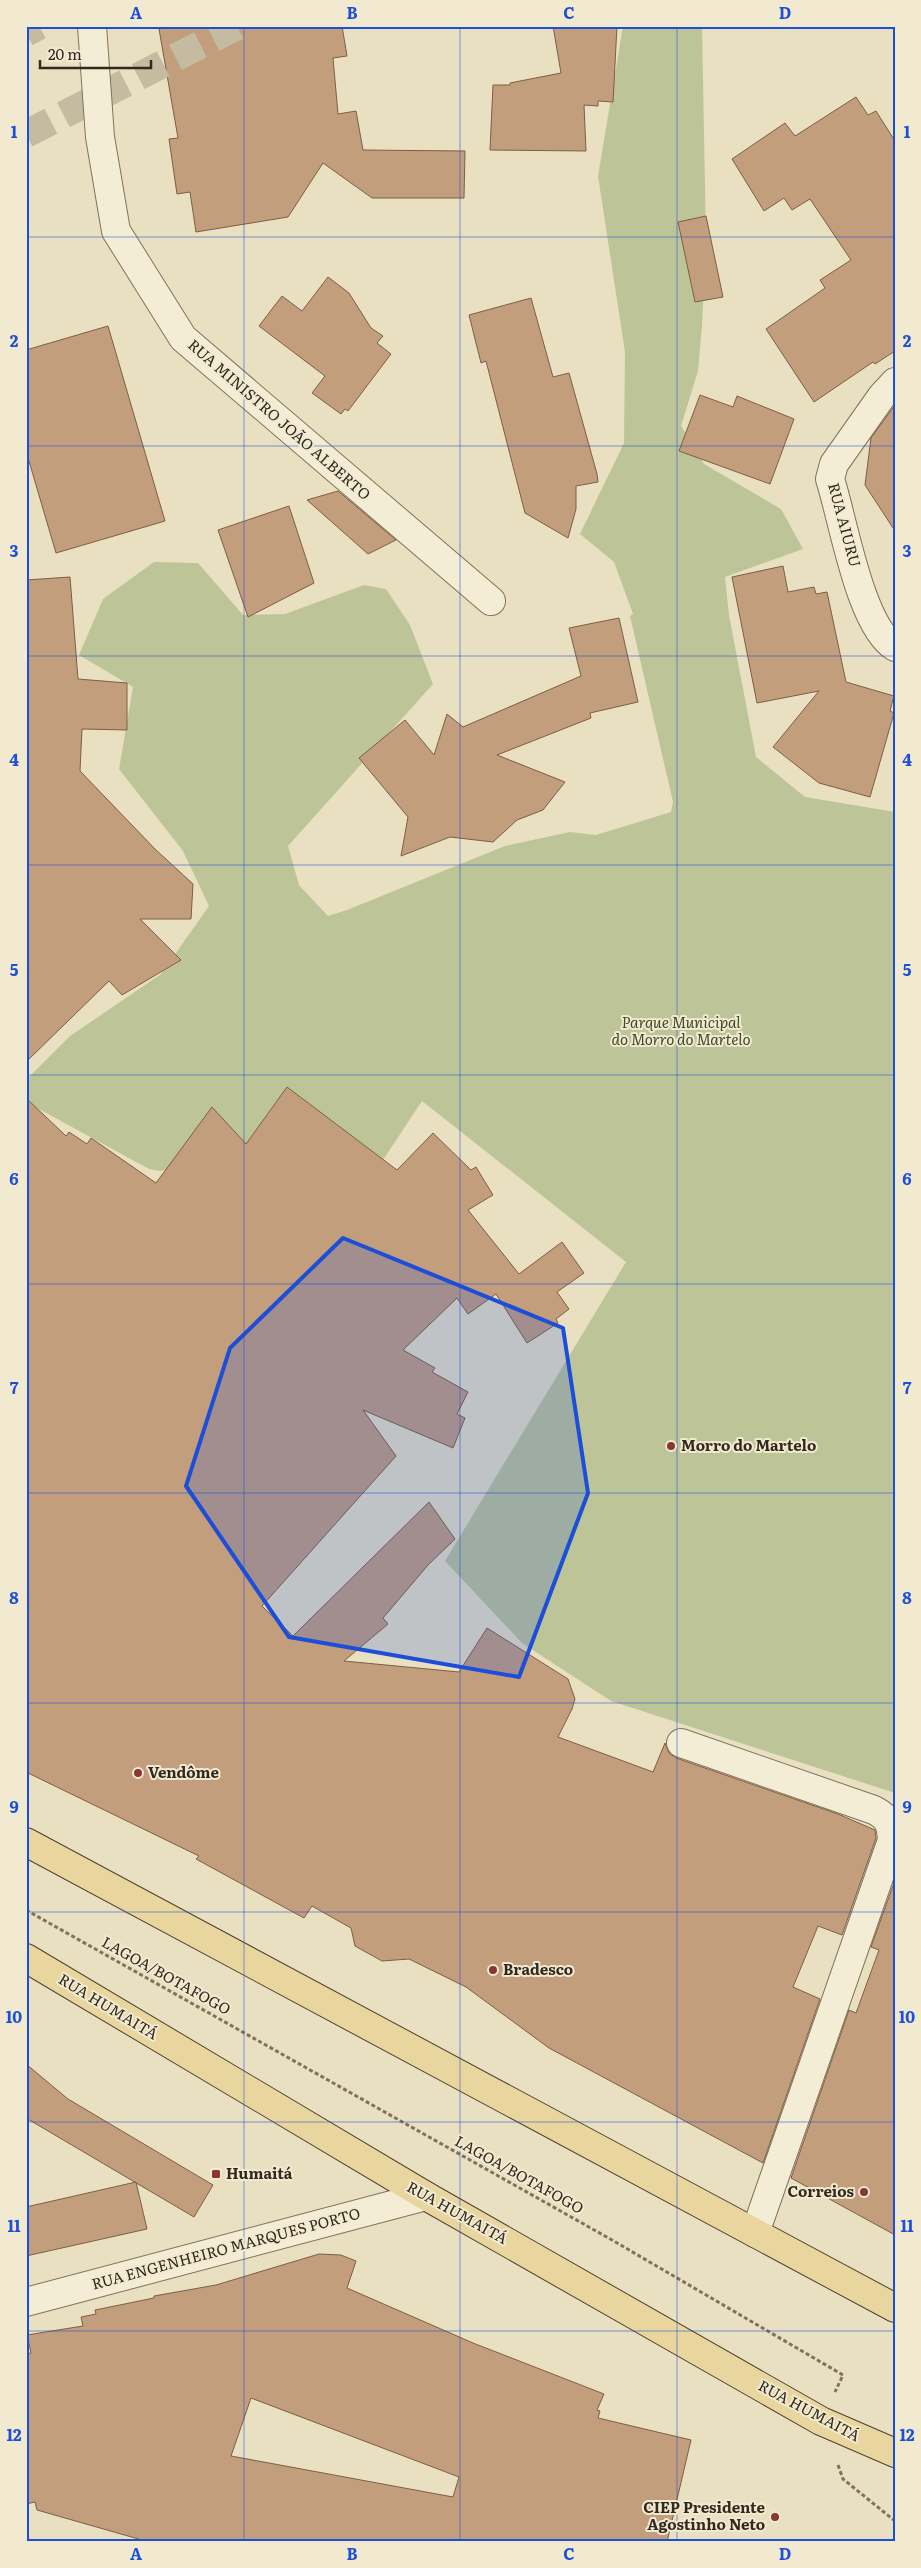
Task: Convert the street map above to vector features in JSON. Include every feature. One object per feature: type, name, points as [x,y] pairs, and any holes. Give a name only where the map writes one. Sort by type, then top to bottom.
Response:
[{"type":"main road","points":[[26,1842],[895,2308]]},
{"type":"main road","name":"RUA HUMAITÁ","points":[[26,1958],[426,2196],[821,2421],[891,2455]]},
{"type":"street","name":"RUA MINISTRO JOÃO ALBERTO","points":[[92,26],[100,137],[116,231],[184,338],[491,600]]},
{"type":"street","name":"RUA AIURU","points":[[895,382],[882,396],[834,464],[830,479],[866,606],[886,642],[895,647]]},
{"type":"street","points":[[680,1743],[874,1810],[887,1817],[891,1826],[892,1840],[755,2233]]},
{"type":"street","name":"RUA ENGENHEIRO MARQUES PORTO","points":[[26,2302],[426,2196]]},
{"type":"path","name":"LAGOA/BOTAFOGO","points":[[26,1910],[612,2240],[843,2375],[821,2421]]},
{"type":"path","points":[[821,2421],[844,2479],[895,2521]]},
{"type":"highlighted area","points":[[343,1238],[563,1328],[588,1493],[519,1677],[289,1637],[186,1486],[230,1348]]},
{"type":"green space","name":"Parque Municipal do Morro do Martelo","points":[[623,26],[702,26],[706,240],[702,326],[698,371],[681,426],[704,464],[781,509],[803,549],[725,577],[729,615],[756,757],[805,797],[895,812],[895,1793],[611,1701],[522,1643],[445,1561],[626,1262],[422,1101],[383,1160],[285,1090],[246,1144],[181,1168],[160,1171],[149,1169],[26,1102],[26,1080],[70,1036],[161,974],[209,906],[183,851],[119,769],[133,687],[79,655],[103,599],[154,562],[198,563],[243,615],[285,614],[364,585],[386,589],[410,625],[433,684],[288,846],[299,885],[328,916],[505,846],[570,832],[596,835],[671,812],[673,802],[630,616],[633,614],[614,562],[580,534],[624,443],[625,352],[598,176]]},
{"type":"building","points":[[174,26],[342,26],[347,56],[333,58],[338,114],[356,111],[363,150],[465,151],[464,198],[372,198],[323,163],[288,217],[196,232],[190,192],[177,194],[169,139],[178,138],[159,29]]},
{"type":"building","points":[[553,26],[617,26],[613,102],[598,101],[598,106],[584,105],[586,151],[490,150],[493,85],[510,85],[510,83],[561,73]]},
{"type":"building","points":[[856,97],[868,115],[876,111],[895,141],[895,351],[875,364],[873,362],[814,402],[766,329],[825,288],[820,280],[851,260],[810,199],[792,210],[784,198],[764,211],[732,159],[785,123],[795,136]]},
{"type":"building","points":[[706,216],[723,297],[695,302],[678,222]]},
{"type":"building","points":[[328,277],[349,293],[371,328],[383,336],[377,343],[391,354],[348,411],[345,409],[341,414],[312,393],[325,376],[259,326],[282,296],[302,311]]},
{"type":"building","points":[[531,298],[553,377],[569,373],[597,474],[598,482],[576,486],[576,509],[568,538],[525,513],[486,361],[481,363],[469,315]]},
{"type":"building","points":[[108,326],[165,521],[56,553],[26,451],[26,350]]},
{"type":"building","points":[[700,395],[733,407],[737,396],[794,419],[770,484],[679,451]]},
{"type":"building","points":[[895,405],[895,531],[865,485],[871,438]]},
{"type":"building","points":[[338,491],[396,540],[368,554],[307,500]]},
{"type":"building","points":[[289,506],[314,583],[248,617],[218,530]]},
{"type":"building","points":[[783,566],[788,592],[814,587],[816,594],[827,592],[846,682],[894,696],[890,711],[894,713],[870,797],[819,783],[773,747],[819,691],[757,703],[732,577]]},
{"type":"building","points":[[70,577],[78,679],[127,683],[127,730],[82,729],[80,771],[155,849],[193,884],[191,919],[140,919],[181,960],[122,995],[109,981],[26,1062],[26,580]]},
{"type":"building","points":[[619,618],[638,702],[590,713],[591,718],[497,755],[565,782],[543,810],[517,820],[493,842],[450,837],[401,856],[408,817],[359,758],[405,720],[434,755],[447,714],[463,727],[581,676],[569,628]]},
{"type":"building","points":[[287,1087],[397,1170],[433,1133],[471,1170],[476,1167],[493,1195],[468,1210],[519,1274],[562,1242],[584,1273],[557,1292],[569,1309],[556,1319],[558,1323],[527,1343],[496,1294],[468,1314],[457,1298],[403,1350],[435,1368],[432,1372],[468,1392],[457,1414],[465,1418],[453,1448],[363,1410],[396,1456],[262,1606],[293,1636],[429,1502],[455,1539],[428,1565],[383,1618],[388,1624],[344,1661],[459,1672],[487,1628],[568,1679],[575,1699],[558,1737],[653,1772],[665,1743],[669,1753],[676,1758],[838,1814],[875,1830],[876,1838],[842,1935],[818,1926],[793,1987],[820,1999],[763,2163],[549,2048],[466,1987],[409,1959],[382,1961],[355,1946],[351,1928],[312,1906],[304,1918],[196,1859],[199,1856],[26,1772],[26,1098],[66,1136],[69,1132],[87,1144],[91,1138],[156,1183],[212,1107],[246,1144]]},
{"type":"building","points":[[895,1880],[895,2235],[791,2178],[849,2010],[856,2013],[879,1950],[871,1947]]},
{"type":"building","points":[[26,2064],[68,2099],[213,2185],[194,2217],[26,2118]]},
{"type":"building","points":[[136,2182],[147,2229],[26,2256],[26,2207]]},
{"type":"building","points":[[319,2254],[341,2255],[356,2261],[347,2288],[473,2343],[604,2394],[597,2410],[600,2411],[598,2418],[691,2440],[667,2542],[149,2542],[37,2510],[35,2502],[26,2504],[26,2354],[31,2353],[27,2335],[83,2326],[81,2317],[96,2314],[95,2310],[154,2298],[154,2296],[216,2285]],"holes":[[[251,2398],[459,2477],[453,2497],[231,2456]]]},
{"type":"tunnel","points":[[26,33],[39,26]]},
{"type":"tunnel","points":[[26,134],[237,26]]},
{"type":"place","name":"Morro do Martelo","points":[[671,1446]]},
{"type":"place","name":"Vendôme","points":[[138,1773]]},
{"type":"place","name":"Bradesco","points":[[493,1970]]},
{"type":"place","name":"Humaitá","points":[[216,2174]]},
{"type":"place","name":"Correios","points":[[864,2192]]},
{"type":"place","name":"CIEP Presidente Agostinho Neto","points":[[775,2517]]}]
